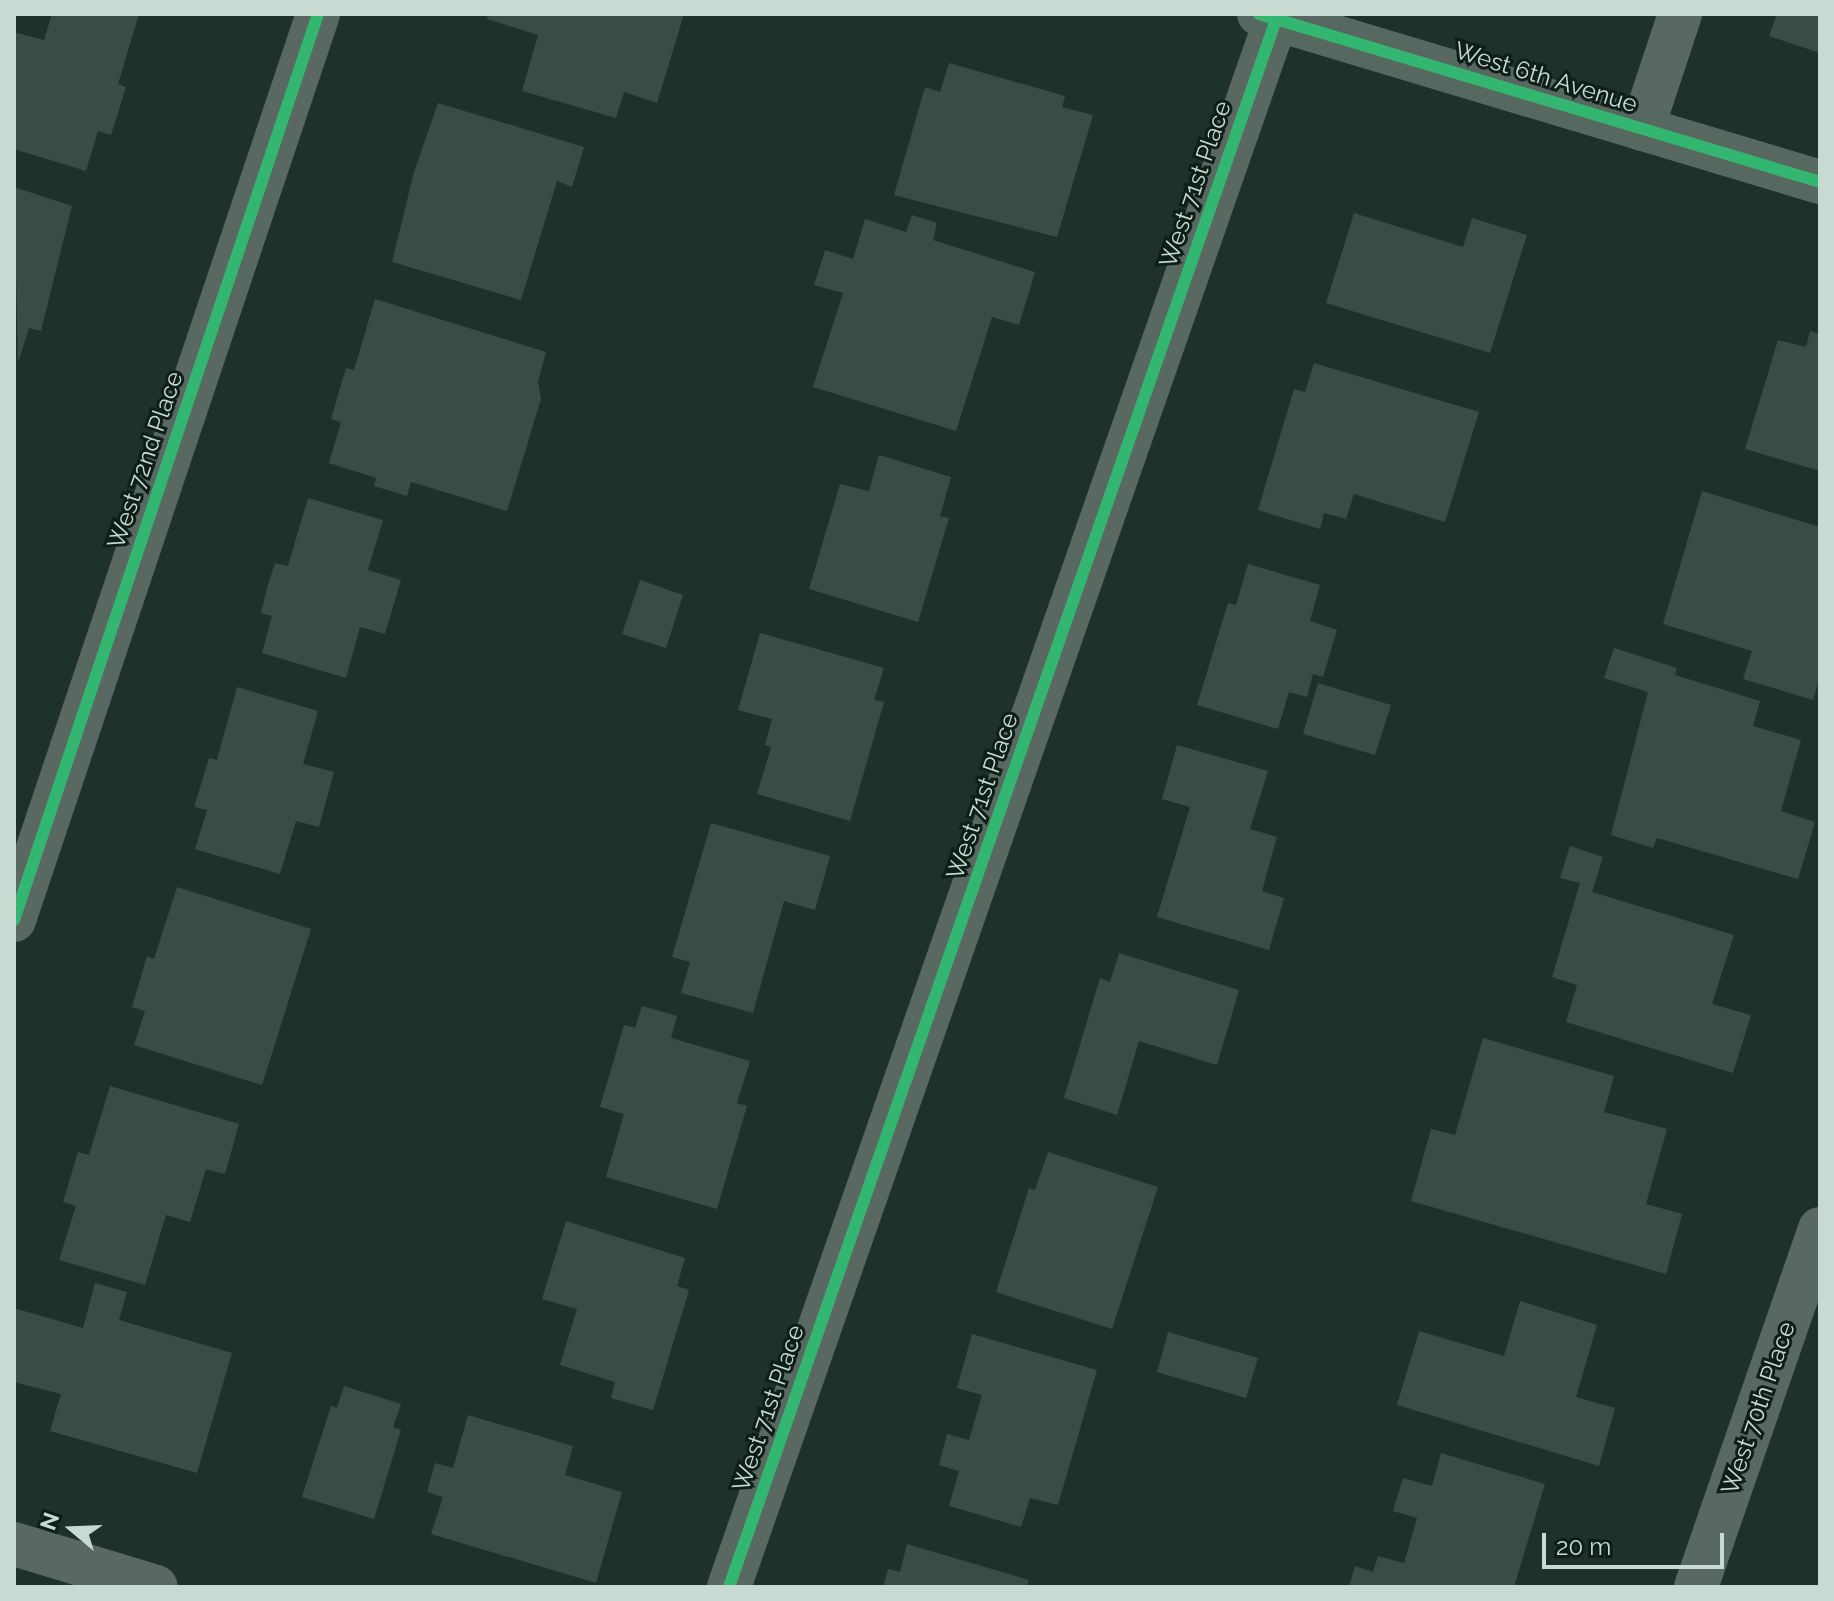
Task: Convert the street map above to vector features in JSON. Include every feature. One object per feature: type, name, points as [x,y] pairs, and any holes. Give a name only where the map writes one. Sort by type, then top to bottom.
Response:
[{"type":"street","name":"West 72nd Place","points":[[14,920],[318,14]]},
{"type":"street","points":[[1642,129],[1680,14]]},
{"type":"street","name":"West 6th Avenue","points":[[1271,16],[1820,182]]},
{"type":"street","name":"West 71st Place","points":[[729,1587],[1271,16]]},
{"type":"street","name":"West 70th Place","points":[[1696,1587],[1820,1229]]},
{"type":"street","points":[[14,1544],[156,1587]]},
{"type":"building","points":[[52,14],[139,14],[118,84],[126,87],[111,135],[98,131],[86,171],[14,149],[14,32],[44,40]]},
{"type":"building","points":[[488,14],[684,14],[657,103],[624,92],[616,118],[522,91],[538,35],[487,19]]},
{"type":"building","points":[[1777,14],[1820,14],[1820,53],[1769,36]]},
{"type":"building","points":[[949,63],[1065,96],[1062,107],[1093,115],[1057,237],[894,195],[925,87],[940,92]]},
{"type":"building","points":[[438,103],[584,147],[572,187],[557,181],[521,300],[392,262],[414,172]]},
{"type":"building","points":[[14,187],[72,206],[41,331],[29,328],[18,363]]},
{"type":"building","points":[[1354,213],[1463,247],[1472,218],[1527,235],[1490,353],[1326,303]]},
{"type":"building","points":[[912,215],[937,223],[933,240],[1035,272],[1019,325],[992,317],[956,431],[813,387],[843,293],[814,285],[825,250],[853,259],[865,219],[906,232]]},
{"type":"building","points":[[375,299],[546,352],[538,382],[541,399],[507,511],[411,482],[407,496],[374,486],[376,478],[329,463],[341,422],[331,419],[346,368],[354,370]]},
{"type":"building","points":[[1810,331],[1820,334],[1820,471],[1745,449],[1778,340],[1806,347]]},
{"type":"building","points":[[1314,363],[1479,412],[1445,522],[1354,494],[1346,519],[1324,513],[1320,529],[1258,510],[1294,389],[1305,392]]},
{"type":"building","points":[[879,455],[951,477],[940,516],[949,518],[918,622],[809,589],[840,484],[869,491]]},
{"type":"building","points":[[1702,491],[1820,527],[1820,676],[1813,700],[1743,679],[1752,651],[1663,624]]},
{"type":"building","points":[[308,498],[383,520],[368,570],[401,580],[385,634],[360,627],[346,678],[262,653],[272,616],[261,613],[267,588],[275,563],[288,566]]},
{"type":"building","points":[[1248,564],[1320,585],[1310,621],[1337,630],[1323,677],[1313,674],[1307,697],[1289,692],[1278,729],[1197,705],[1228,603],[1236,605]]},
{"type":"building","points":[[640,580],[683,595],[666,648],[622,634]]},
{"type":"building","points":[[760,633],[884,668],[874,700],[884,702],[850,821],[757,794],[771,747],[765,745],[772,719],[738,710]]},
{"type":"building","points":[[1614,648],[1677,668],[1675,675],[1760,701],[1753,726],[1801,740],[1781,811],[1815,822],[1798,879],[1657,838],[1653,848],[1611,835],[1648,692],[1604,678]]},
{"type":"building","points":[[1318,683],[1391,705],[1375,755],[1303,734]]},
{"type":"building","points":[[237,687],[318,711],[303,764],[334,772],[319,827],[296,821],[280,874],[195,849],[207,810],[194,807],[209,758],[217,760]]},
{"type":"building","points":[[1177,745],[1268,771],[1250,829],[1277,837],[1262,891],[1284,898],[1269,950],[1157,917],[1190,807],[1162,799]]},
{"type":"building","points":[[711,823],[830,856],[815,910],[784,901],[753,1013],[681,993],[690,962],[672,957]]},
{"type":"building","points":[[1570,846],[1603,857],[1592,892],[1734,935],[1712,1004],[1751,1015],[1733,1073],[1566,1022],[1577,985],[1552,977],[1580,883],[1560,878]]},
{"type":"building","points":[[177,887],[311,929],[262,1085],[134,1045],[145,1011],[132,1007],[147,956],[154,959]]},
{"type":"building","points":[[1119,953],[1239,990],[1217,1065],[1139,1041],[1117,1115],[1064,1098],[1100,978],[1110,982]]},
{"type":"building","points":[[642,1006],[677,1016],[671,1038],[750,1061],[737,1103],[747,1106],[717,1209],[606,1177],[624,1114],[600,1107],[624,1025],[635,1028]]},
{"type":"building","points":[[1483,1038],[1614,1076],[1604,1112],[1667,1129],[1646,1204],[1682,1214],[1666,1274],[1411,1201],[1431,1129],[1455,1135]]},
{"type":"building","points":[[110,1086],[239,1124],[225,1174],[206,1169],[190,1222],[166,1215],[145,1285],[59,1260],[76,1206],[63,1202],[78,1152],[89,1155]]},
{"type":"building","points":[[1048,1152],[1158,1187],[1112,1329],[996,1292],[1029,1188],[1035,1190]]},
{"type":"building","points":[[566,1221],[685,1258],[677,1286],[689,1290],[653,1410],[611,1398],[615,1382],[560,1365],[577,1309],[542,1299]]},
{"type":"building","points":[[95,1283],[127,1292],[119,1320],[232,1353],[197,1473],[50,1431],[61,1394],[14,1382],[14,1308],[83,1328]]},
{"type":"building","points":[[1520,1301],[1597,1325],[1576,1397],[1615,1408],[1599,1466],[1397,1405],[1419,1331],[1504,1356]]},
{"type":"building","points":[[1168,1332],[1258,1358],[1246,1398],[1157,1372]]},
{"type":"building","points":[[972,1334],[1097,1370],[1058,1505],[1030,1498],[1021,1527],[949,1506],[959,1471],[939,1465],[947,1434],[969,1440],[982,1395],[957,1388]]},
{"type":"building","points":[[344,1386],[401,1404],[393,1427],[401,1430],[374,1519],[302,1497],[331,1406],[337,1408]]},
{"type":"building","points":[[468,1415],[573,1446],[565,1475],[622,1492],[596,1583],[431,1534],[443,1497],[427,1492],[435,1463],[453,1468]]},
{"type":"building","points":[[1441,1453],[1545,1484],[1514,1587],[1349,1587],[1355,1566],[1373,1572],[1378,1556],[1404,1563],[1417,1518],[1393,1511],[1403,1478],[1432,1486]]},
{"type":"building","points":[[907,1544],[1029,1580],[1027,1587],[883,1587],[888,1569],[900,1572]]},
{"type":"cycle path","points":[[14,920],[318,14]]},
{"type":"cycle path","points":[[1259,14],[1820,182]]},
{"type":"cycle path","points":[[729,1587],[1278,14]]}]
